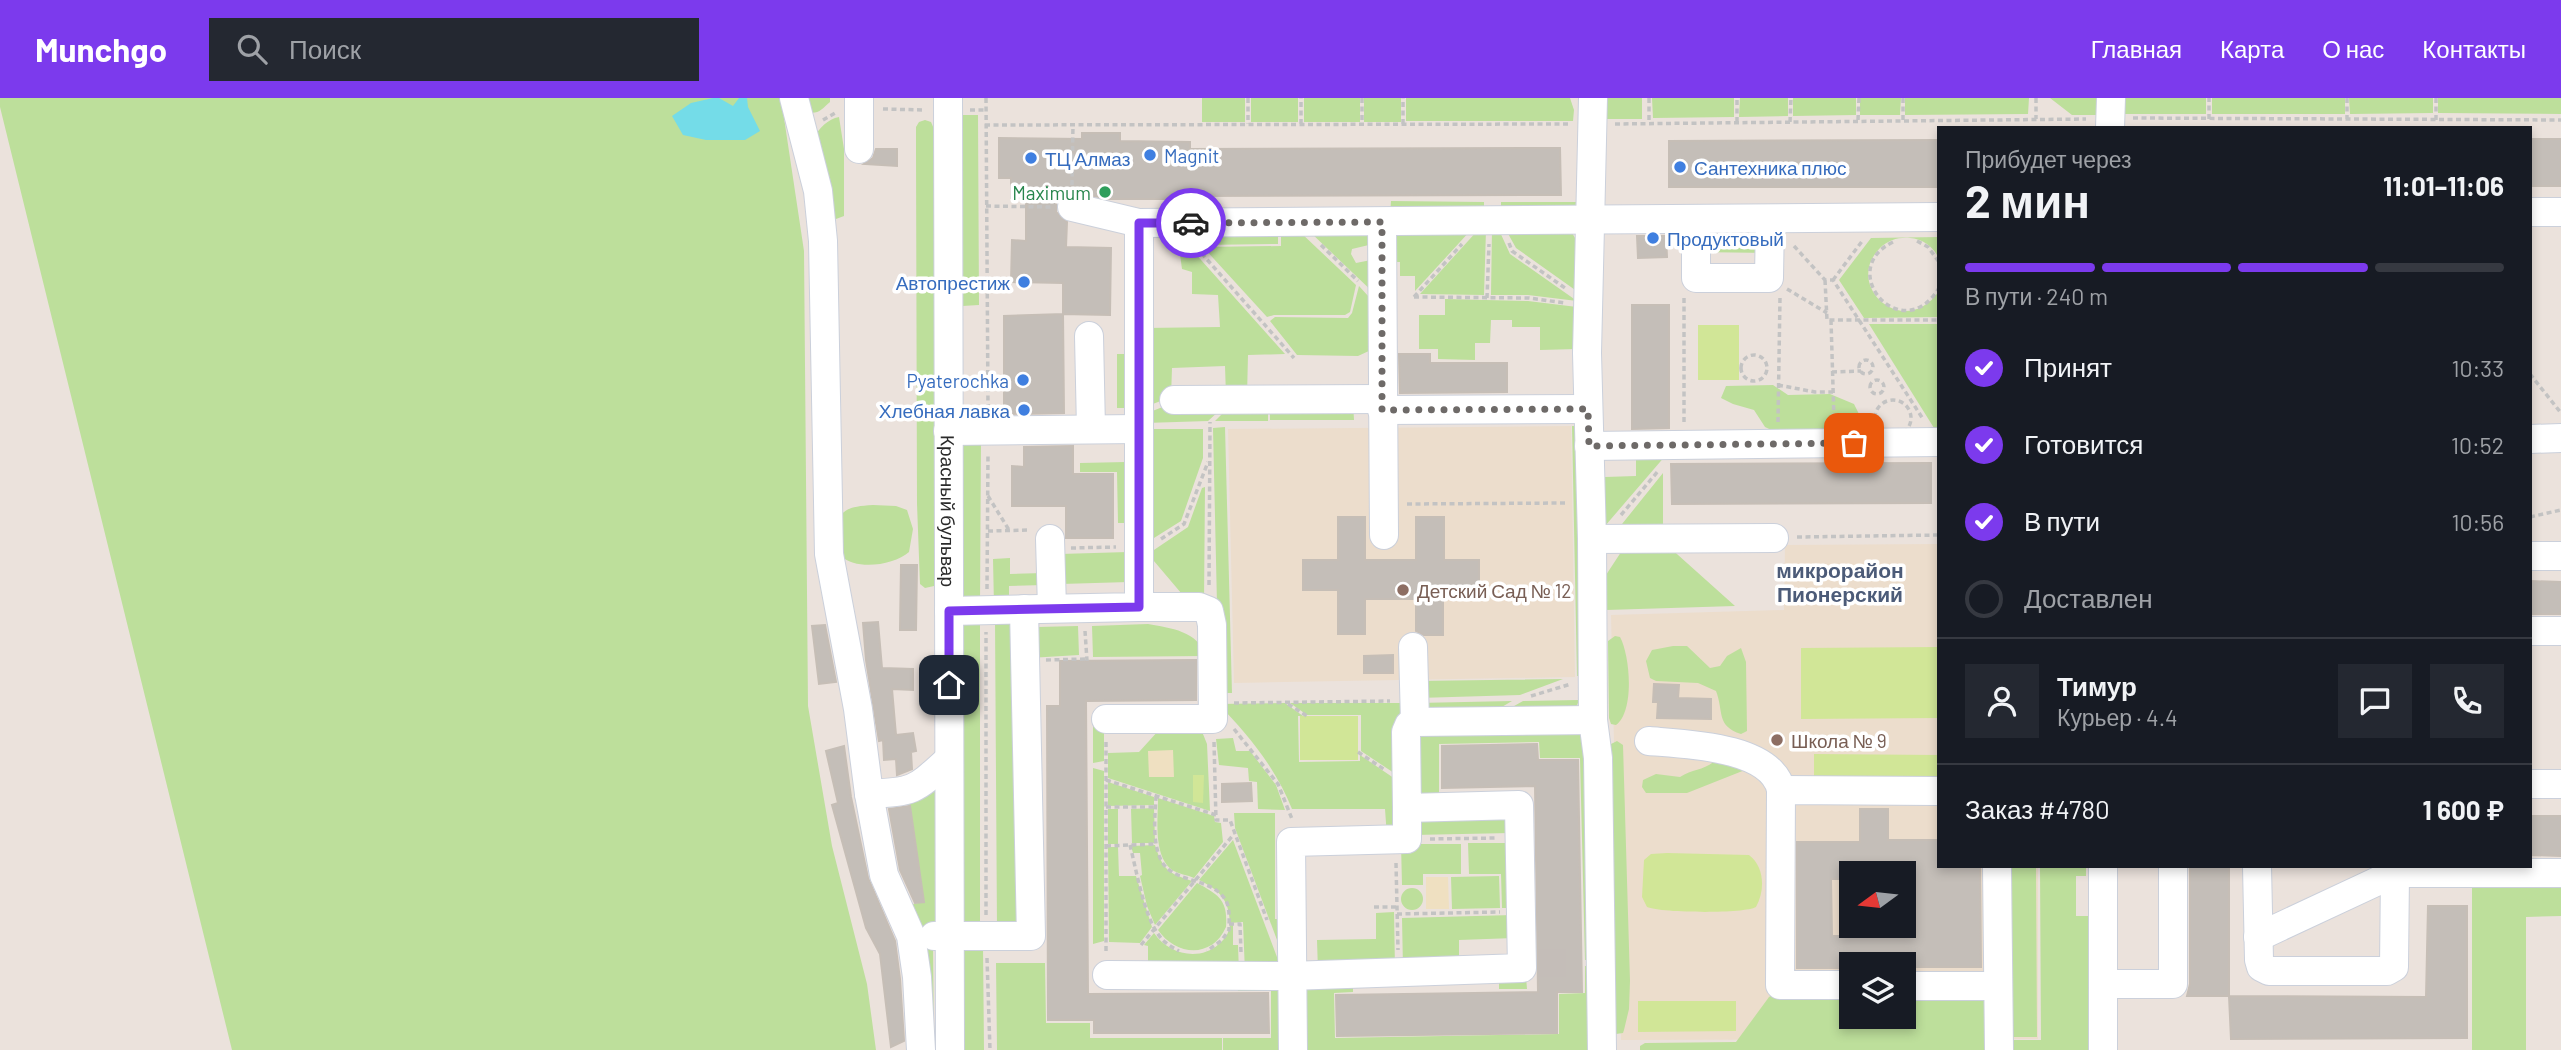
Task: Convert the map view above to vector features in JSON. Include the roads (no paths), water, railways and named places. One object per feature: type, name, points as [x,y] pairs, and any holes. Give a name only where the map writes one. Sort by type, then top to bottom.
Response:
[{"type":"street","points":[[794,98],[818,191],[823,241],[829,554],[858,709],[869,794],[884,875],[911,936],[917,977],[921,1050]]},
{"type":"street","points":[[859,103],[859,149]]},
{"type":"street","name":"Красный бульвар","points":[[936,104],[948,431],[950,1050]]},
{"type":"street","points":[[1593,111],[1588,409],[1597,539],[1593,720],[1598,758],[1591,963],[1602,1050]]},
{"type":"street","points":[[1072,207],[1139,223],[1770,219],[1887,229],[1937,218]]},
{"type":"street","points":[[2532,212],[2561,212]]},
{"type":"street","points":[[1696,220],[1696,278],[1769,278],[1770,219]]},
{"type":"street","points":[[1382,222],[1384,535]]},
{"type":"street","points":[[1139,223],[1139,607]]},
{"type":"street","points":[[1089,335],[1091,429]]},
{"type":"street","points":[[1174,400],[1588,409]]},
{"type":"street","points":[[948,431],[1139,429]]},
{"type":"street","points":[[2532,439],[2561,438]]},
{"type":"street","points":[[1589,446],[1937,442]]},
{"type":"street","points":[[1597,539],[1774,538]]},
{"type":"street","points":[[1050,544],[1052,608]]},
{"type":"street","points":[[2532,556],[2561,556]]},
{"type":"street","points":[[949,611],[1139,607],[1199,607],[1209,611],[1212,625],[1213,711],[1106,719]]},
{"type":"street","points":[[911,936],[1031,936],[1024,609]]},
{"type":"street","points":[[2532,631],[2561,631]]},
{"type":"street","points":[[1413,647],[1415,722]]},
{"type":"street","points":[[1293,1050],[1291,842],[1402,839],[1407,808],[1406,732],[1409,725],[1415,722],[1593,720]]},
{"type":"street","points":[[1649,741],[1708,747],[1735,753],[1766,769],[1777,779],[1781,790],[1780,985],[1839,985]]},
{"type":"street","points":[[869,794],[917,788],[949,759]]},
{"type":"street","points":[[2532,784],[2561,784]]},
{"type":"street","points":[[1781,790],[1937,791]]},
{"type":"street","points":[[1107,975],[1293,976],[1522,968],[1530,963],[1521,911],[1519,805],[1407,808]]},
{"type":"street","points":[[1997,868],[1999,1050]]},
{"type":"street","points":[[2103,868],[2103,1050]]},
{"type":"street","points":[[2103,985],[2173,984],[2173,868]]},
{"type":"street","points":[[2257,868],[2259,960],[2261,967],[2269,971],[2390,970],[2395,962],[2395,873]]},
{"type":"street","points":[[2258,937],[2395,873],[2561,873]]},
{"type":"street","points":[[1916,986],[1998,986]]},
{"type":"water","points":[[719,98],[733,106],[739,98],[747,98],[748,107],[760,131],[745,140],[706,140],[683,135],[672,116],[691,103]]},
{"type":"tunnel","points":[[1538,963],[1581,963]]},
{"type":"place","name":"Magnit","points":[[1150,155]]},
{"type":"place","name":"ТЦ Алмаз","points":[[1031,158]]},
{"type":"place","name":"Сантехника плюс","points":[[1680,167]]},
{"type":"place","name":"Maximum","points":[[1105,192]]},
{"type":"place","name":"Продуктовый","points":[[1653,238]]},
{"type":"place","name":"Автопрестиж","points":[[1024,282]]},
{"type":"place","name":"Pyaterochka","points":[[1023,380]]},
{"type":"place","name":"Хлебная лавка","points":[[1024,410]]},
{"type":"place","name":"Детский Сад № 12","points":[[1403,590]]},
{"type":"place","name":"Школа № 9","points":[[1777,740]]},
{"type":"district","name":"микрорайон Пионерский","points":[[1840,581]]}]
